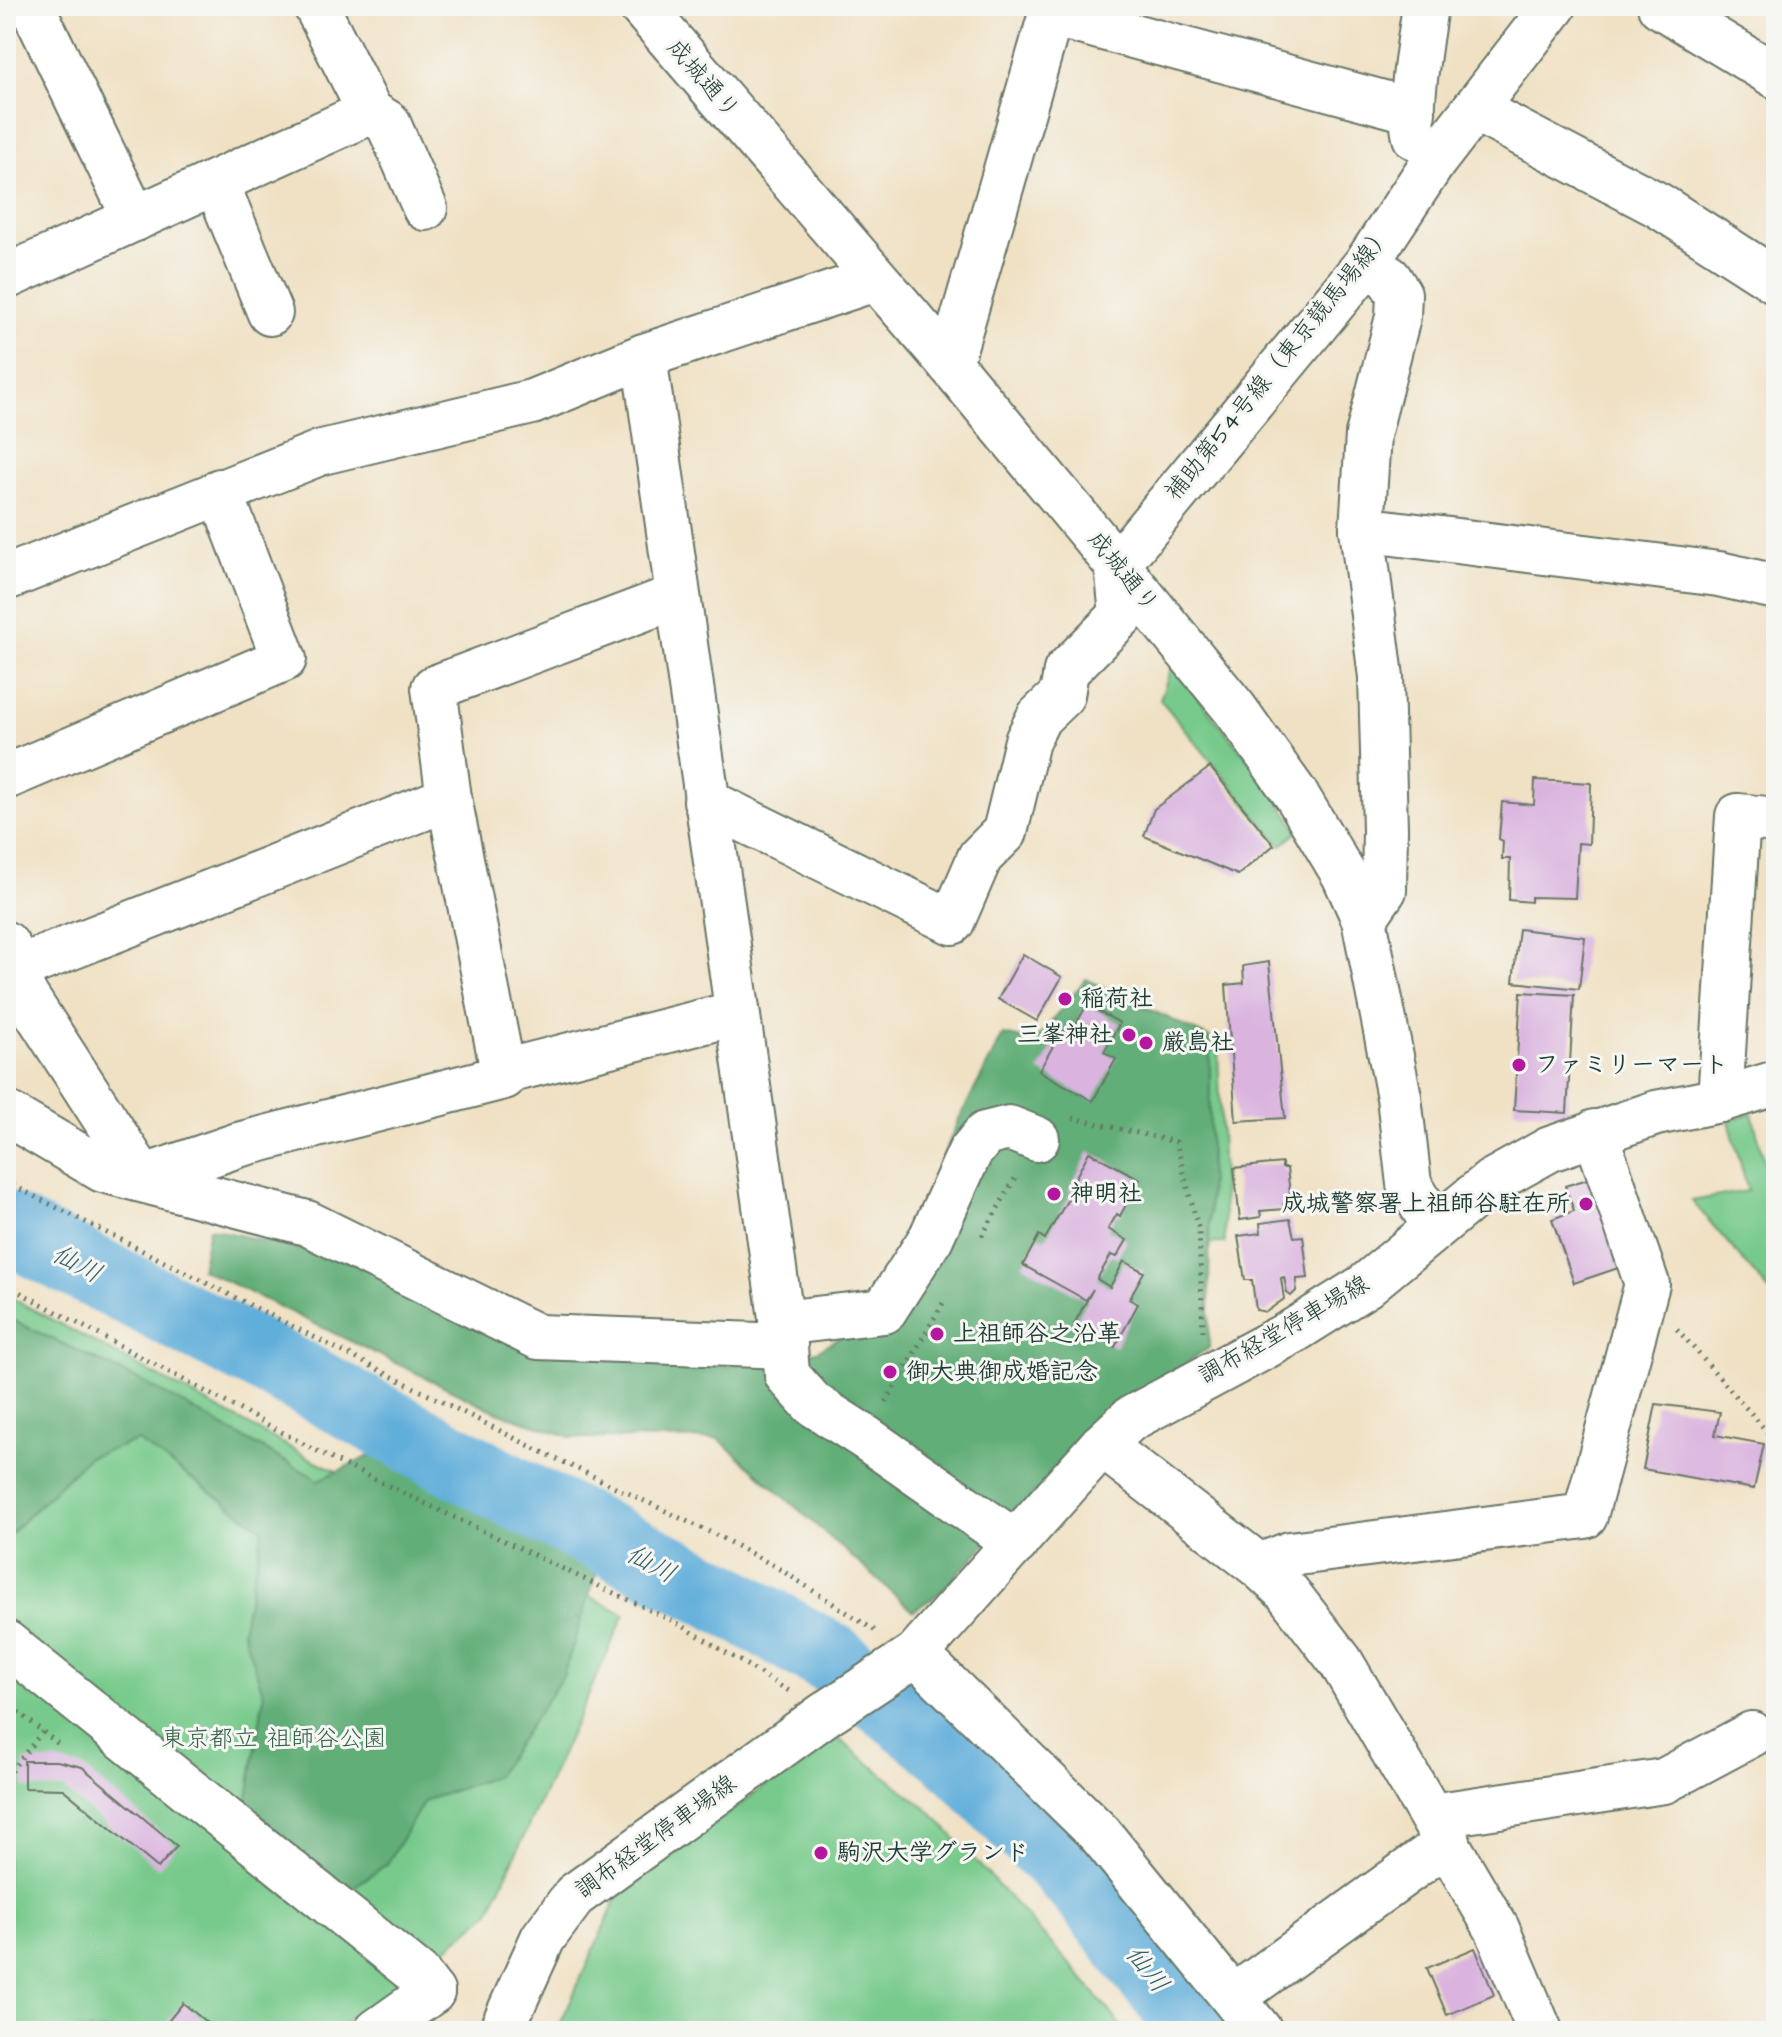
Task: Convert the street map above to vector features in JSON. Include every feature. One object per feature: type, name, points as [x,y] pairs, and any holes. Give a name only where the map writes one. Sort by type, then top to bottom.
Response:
[{"type":"street","points":[[32,6],[135,219]]},
{"type":"street","points":[[316,6],[370,112],[388,123],[425,208]]},
{"type":"street","name":"成城通り","points":[[641,6],[950,364],[1117,565],[1235,709],[1297,796],[1344,875],[1364,919],[1399,1097],[1409,1184],[1435,1227]]},
{"type":"street","points":[[1425,6],[1412,128],[1416,139],[1434,161]]},
{"type":"street","name":"補助第54号線（東京競馬場線）","points":[[1117,565],[1366,264],[1434,161],[1554,6]]},
{"type":"street","points":[[1660,6],[1776,76]]},
{"type":"street","points":[[950,364],[1051,14],[1413,111]]},
{"type":"street","points":[[1475,109],[1658,205],[1776,281]]},
{"type":"street","points":[[6,277],[370,112]]},
{"type":"street","points":[[216,182],[270,313]]},
{"type":"street","points":[[1364,919],[1384,890],[1385,829],[1381,677],[1362,529],[1368,435],[1398,317],[1399,294],[1389,278],[1366,264]]},
{"type":"street","points":[[6,578],[322,452],[532,402],[644,356],[875,279]]},
{"type":"street","points":[[644,356],[787,1375],[813,1404],[1016,1543]]},
{"type":"street","points":[[6,777],[284,659],[220,491]]},
{"type":"street","points":[[1362,529],[1719,574],[1776,587]]},
{"type":"street","points":[[706,801],[952,922],[980,857],[1005,832],[1027,741],[1039,717],[1062,695],[1066,671],[1122,615],[1117,565]]},
{"type":"street","points":[[139,1179],[238,1145],[504,1077],[449,798],[434,688],[677,596]]},
{"type":"street","points":[[139,1179],[138,1170],[20,987],[13,956],[449,798]]},
{"type":"street","points":[[1720,1100],[1738,816],[1776,820]]},
{"type":"street","points":[[503,1072],[737,1013]]},
{"type":"street","name":"調布経堂停車場線","points":[[501,2031],[543,1938],[575,1895],[824,1715],[910,1658],[1102,1445],[1130,1419],[1292,1332],[1365,1286],[1491,1182],[1550,1149],[1656,1113],[1720,1100],[1776,1083]]},
{"type":"street","points":[[6,1113],[103,1170],[307,1223],[538,1337],[783,1334],[884,1311],[931,1238],[970,1152],[985,1134],[1009,1128],[1052,1128]]},
{"type":"street","points":[[1259,1566],[1290,1554],[1585,1516],[1647,1284],[1595,1132]]},
{"type":"street","points":[[1102,1445],[1259,1566],[1287,1592],[1341,1662],[1497,1929],[1540,2031]]},
{"type":"street","points":[[6,1643],[419,1975],[432,1992],[377,2031]]},
{"type":"street","points":[[910,1658],[1100,1834],[1260,2031]]},
{"type":"street","points":[[1234,1997],[1440,1829],[1664,1781],[1752,1734]]},
{"type":"path","points":[[1052,1128],[1176,1142],[1199,1231],[1205,1377]]},
{"type":"path","points":[[6,1182],[521,1442],[720,1537],[778,1568],[887,1638],[910,1658]]},
{"type":"path","points":[[6,1285],[334,1460],[681,1625],[824,1715]]},
{"type":"path","points":[[1646,1293],[1776,1442]]},
{"type":"path","points":[[6,1777],[43,1731]]},
{"type":"green space","points":[[1172,666],[1253,765],[1299,831],[1281,846],[1160,699]]},
{"type":"green space","points":[[1086,979],[1210,1038],[1209,1348],[1117,1409],[938,1594],[913,1611],[719,1439],[573,1438],[497,1412],[201,1269],[209,1228],[367,1266],[516,1346],[727,1366],[817,1351],[840,1337],[891,1282],[958,1121],[1003,1035],[1035,1042]]},
{"type":"green space","points":[[1218,1048],[1225,1243],[1152,1245],[1151,1079]]},
{"type":"green space","points":[[1752,1113],[1769,1179],[1776,1179],[1776,1292],[1769,1291],[1692,1201],[1748,1191],[1729,1121]]},
{"type":"green space","name":"東京都立 祖師谷公園","points":[[6,1295],[308,1457],[625,1614],[489,1913],[431,1962],[333,2031],[6,2031]]},
{"type":"green space","points":[[6,1317],[141,1381],[319,1480],[376,1453],[604,1549],[563,1676],[496,1776],[424,1801],[387,1864],[343,1894],[247,1805],[264,1695],[242,1630],[263,1529],[138,1441],[88,1457],[6,1538]]},
{"type":"green space","name":"駒沢大学グランド","points":[[835,1736],[933,1814],[1076,1971],[1126,2031],[557,2031],[620,1891]]},
{"type":"building","points":[[1210,767],[1274,845],[1238,875],[1144,836],[1154,809]]},
{"type":"building","points":[[1535,780],[1591,783],[1589,844],[1578,843],[1575,898],[1531,897],[1531,902],[1509,900],[1510,859],[1502,859],[1503,841],[1499,839],[1502,802],[1534,805]]},
{"type":"building","points":[[1519,929],[1585,937],[1579,989],[1513,982]]},
{"type":"building","points":[[1023,954],[1062,977],[1037,1021],[998,999]]},
{"type":"building","points":[[1269,962],[1285,1118],[1236,1121],[1226,985],[1244,983],[1243,966]]},
{"type":"building","points":[[1521,992],[1574,995],[1567,1113],[1514,1110]]},
{"type":"building","points":[[1087,1005],[1120,1023],[1104,1052],[1116,1059],[1093,1101],[1039,1071],[1062,1030],[1070,1034]]},
{"type":"building","points":[[1089,1152],[1140,1179],[1120,1216],[1117,1214],[1108,1229],[1127,1240],[1117,1257],[1111,1255],[1097,1279],[1110,1287],[1124,1261],[1144,1272],[1129,1299],[1138,1304],[1115,1347],[1074,1324],[1093,1289],[1086,1300],[1023,1265],[1039,1235],[1045,1239],[1072,1192],[1069,1190]]},
{"type":"building","points":[[1282,1163],[1282,1168],[1287,1168],[1291,1202],[1283,1204],[1284,1209],[1260,1211],[1261,1217],[1240,1220],[1234,1168]]},
{"type":"building","points":[[1591,1178],[1621,1267],[1574,1283],[1552,1219],[1574,1211],[1565,1186]]},
{"type":"building","points":[[1290,1219],[1294,1237],[1303,1236],[1308,1278],[1297,1279],[1296,1291],[1291,1296],[1287,1293],[1284,1277],[1281,1278],[1284,1299],[1266,1312],[1256,1310],[1252,1280],[1245,1280],[1238,1236],[1261,1233],[1260,1223]]},
{"type":"building","points":[[1656,1404],[1720,1412],[1715,1435],[1764,1444],[1754,1489],[1643,1469]]},
{"type":"building","points":[[24,1761],[57,1761],[82,1767],[177,1846],[158,1868],[63,1789],[24,1788]]},
{"type":"building","points":[[1475,1948],[1494,1995],[1447,2015],[1427,1968]]},
{"type":"building","points":[[183,2003],[217,2031],[160,2031]]},
{"type":"waterway","name":"仙川","points":[[6,1227],[291,1372],[517,1494],[726,1599],[832,1659],[955,1756],[1080,1883],[1196,2031]]},
{"type":"place","name":"稲荷社","points":[[1065,999]]},
{"type":"place","name":"三峯神社","points":[[1129,1035]]},
{"type":"place","name":"厳島社","points":[[1146,1043]]},
{"type":"place","name":"ファミリーマート","points":[[1519,1065]]},
{"type":"place","name":"神明社","points":[[1054,1194]]},
{"type":"place","name":"成城警察署上祖師谷駐在所","points":[[1586,1204]]},
{"type":"place","name":"上祖師谷之沿革","points":[[937,1334]]},
{"type":"place","name":"御大典御成婚記念","points":[[890,1372]]},
{"type":"place","name":"駒沢大学グランド","points":[[821,1853]]}]
